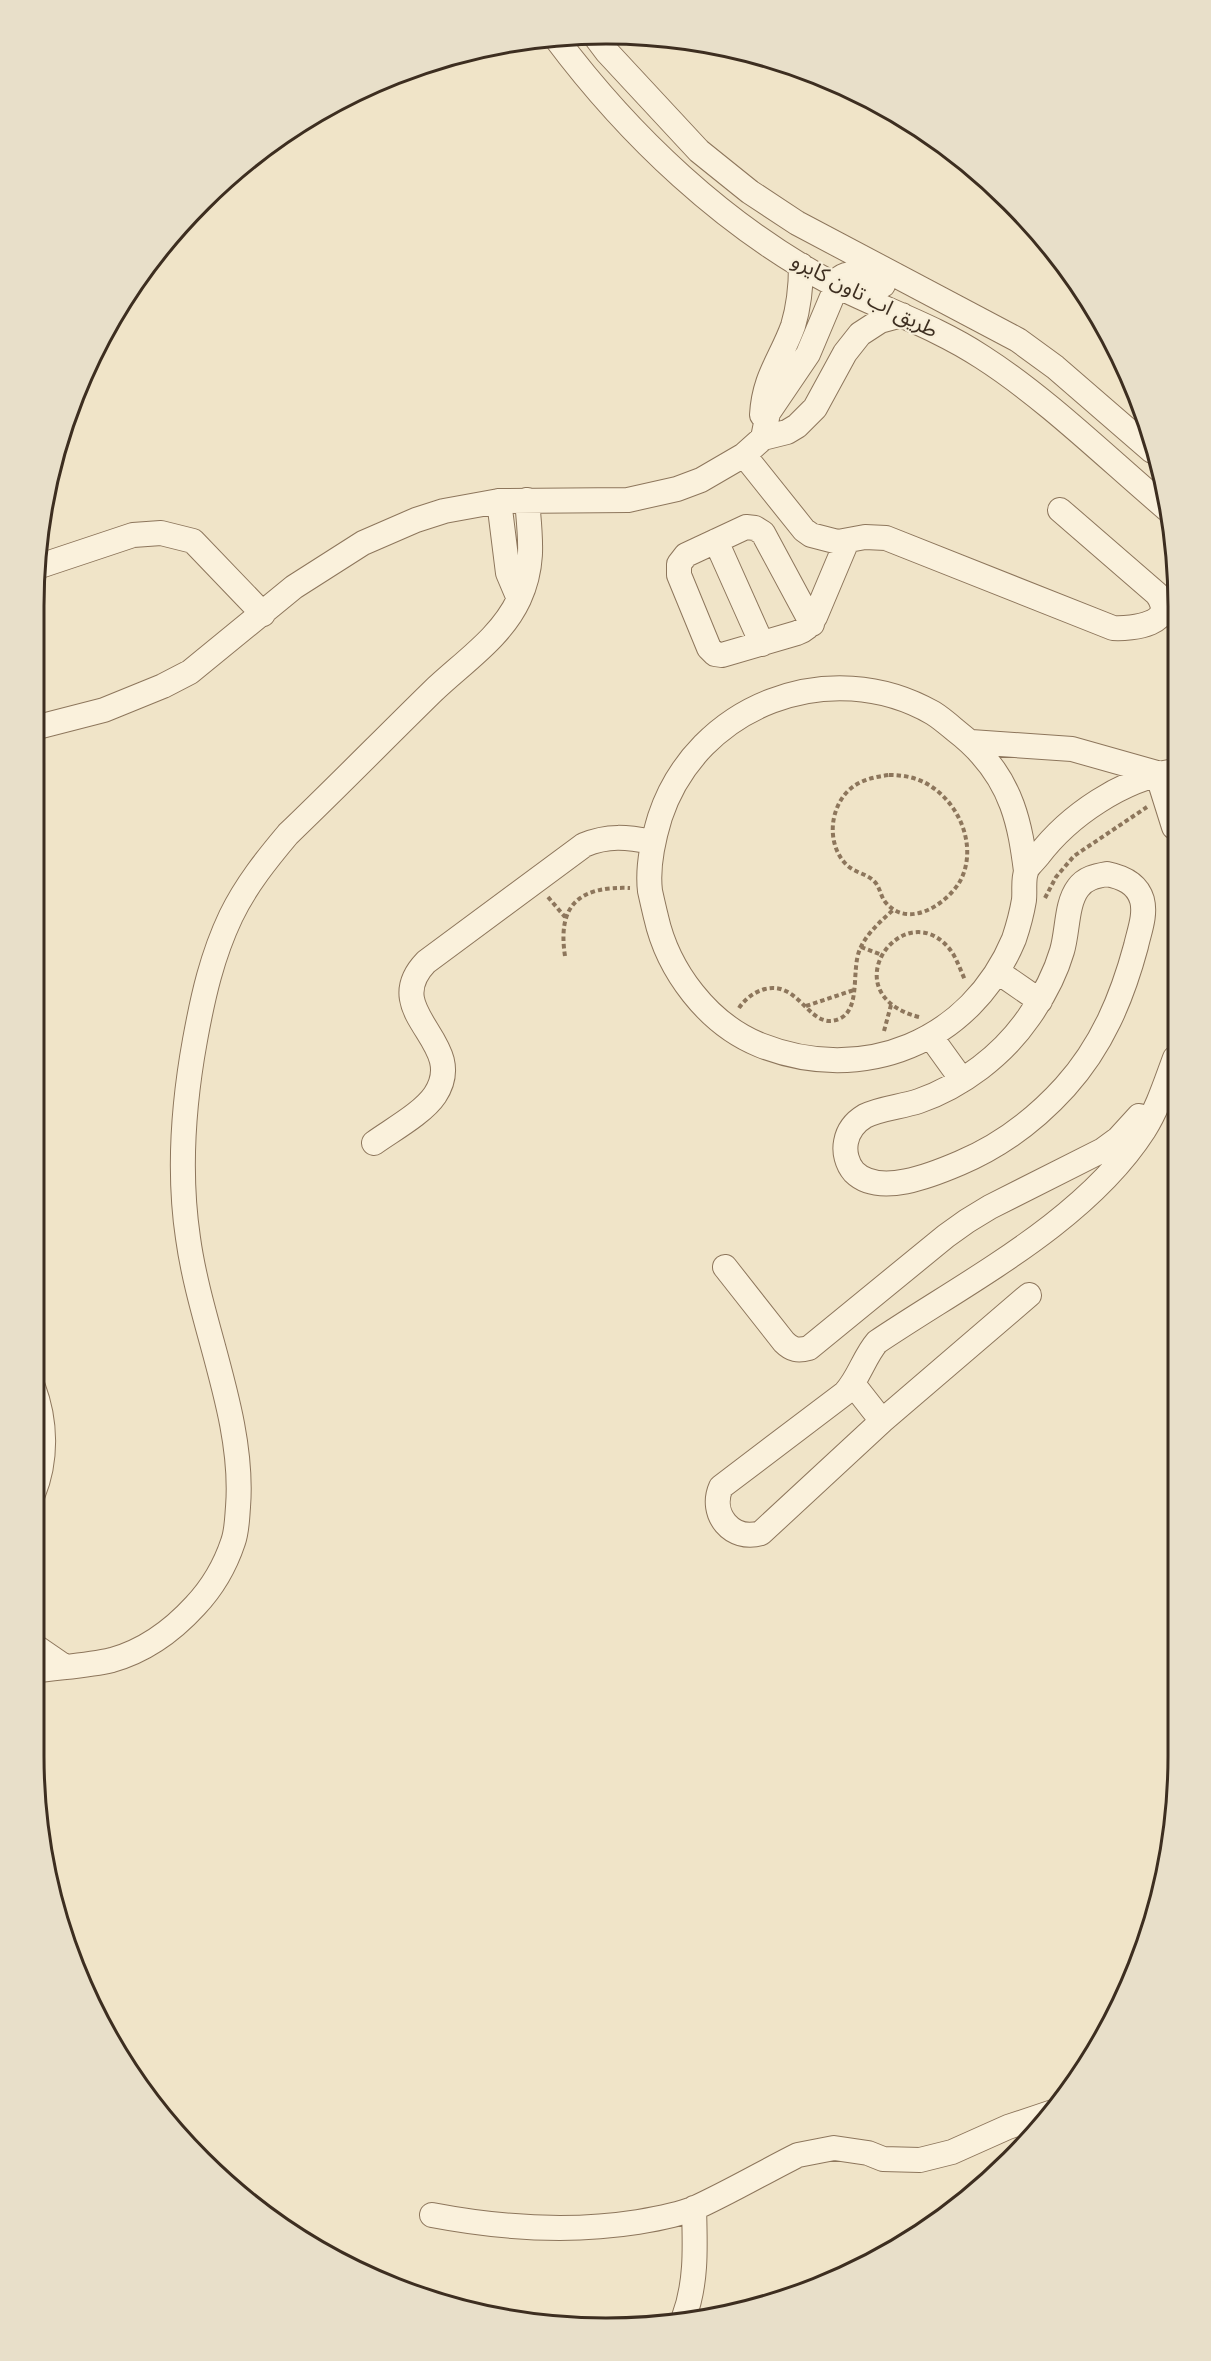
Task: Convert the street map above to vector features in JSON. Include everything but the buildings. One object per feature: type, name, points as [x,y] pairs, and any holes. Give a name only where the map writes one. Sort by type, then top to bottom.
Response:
[{"type":"street","name":"طريق اب تاون كايرو","points":[[601,44],[699,151],[750,192],[797,223],[1018,340],[1055,367],[1144,445]]},
{"type":"street","name":"طريق اب تاون كايرو","points":[[562,46],[583,74],[649,143],[698,191],[734,220],[801,265],[836,285],[934,329],[993,365],[1029,391],[1158,501]]},
{"type":"street","points":[[763,438],[762,415],[765,392],[776,360],[793,325],[801,285],[801,265]]},
{"type":"street","points":[[763,438],[768,413],[808,354],[836,285],[843,276],[858,274],[950,314],[989,323]]},
{"type":"street","points":[[44,725],[104,710],[163,686],[190,672],[294,587],[355,548],[389,531],[444,511],[499,501],[620,500],[653,496],[700,480],[744,454],[763,438],[787,432],[807,417],[856,338],[880,321],[902,315]]},
{"type":"street","points":[[744,454],[804,530],[828,541],[847,541],[865,537],[886,538],[1113,628],[1139,626],[1157,619],[1162,608],[1157,594],[1060,510]]},
{"type":"street","points":[[44,1669],[112,1660],[133,1652],[172,1628],[203,1597],[216,1580],[234,1540],[239,1497],[237,1453],[190,1249],[184,1199],[182,1158],[188,1076],[201,1004],[219,943],[248,885],[288,834],[498,630],[519,599],[532,551],[527,500]]},
{"type":"street","points":[[499,501],[508,573],[519,599]]},
{"type":"street","points":[[812,624],[760,530],[746,527],[682,559],[678,570],[709,648],[715,654],[722,655],[803,631],[812,624],[847,541]]},
{"type":"street","points":[[45,564],[133,535],[154,533],[177,536],[193,541],[262,614]]},
{"type":"street","points":[[716,541],[762,644]]},
{"type":"street","points":[[837,687],[889,694],[933,713],[971,742],[994,770],[1011,802],[1022,836],[1026,871],[1024,898],[1015,936],[998,972],[969,1008],[925,1029],[884,1056],[833,1062],[783,1054],[754,1042],[727,1026],[688,988],[662,941],[650,888],[652,842],[668,792],[698,749],[738,716],[786,695],[837,687]]},
{"type":"street","points":[[971,742],[1072,749],[1165,780]]},
{"type":"street","points":[[1165,780],[1168,796]]},
{"type":"street","points":[[1026,871],[1048,843],[1076,819],[1120,789],[1165,780]]},
{"type":"street","points":[[374,1143],[426,1105],[441,1085],[442,1060],[411,1001],[410,986],[416,972],[480,921],[584,845],[599,839],[615,837],[652,842]]},
{"type":"street","points":[[1107,874],[1122,877],[1134,886],[1142,899],[1143,914],[1130,969],[1119,1001],[1097,1045],[1050,1104],[1011,1135],[990,1148],[920,1177],[882,1184],[870,1183],[851,1168],[846,1158],[845,1146],[848,1134],[855,1124],[870,1114],[921,1100],[962,1080],[981,1067],[1014,1037],[1040,1001],[1062,950],[1072,899],[1079,886],[1092,877],[1107,874]]},
{"type":"street","points":[[998,972],[1040,1001]]},
{"type":"street","points":[[925,1029],[962,1080]]},
{"type":"street","points":[[1029,1295],[882,1421],[761,1533],[751,1536],[740,1535],[732,1530],[717,1508],[717,1497],[721,1487],[835,1401],[853,1384],[869,1351],[877,1342],[1013,1254],[1082,1199],[1131,1149],[1146,1128],[1168,1076]]},
{"type":"street","points":[[725,1267],[784,1342],[800,1351],[809,1348],[967,1221],[1103,1150],[1128,1129],[1166,1081]]},
{"type":"street","points":[[853,1384],[882,1421]]},
{"type":"street","points":[[44,1652],[65,1666]]},
{"type":"street","points":[[432,2215],[480,2224],[548,2229],[620,2225],[653,2220],[694,2208],[798,2155],[816,2150],[851,2150],[883,2159],[920,2160],[952,2152],[1033,2120]]},
{"type":"street","points":[[686,2312],[693,2281],[694,2208]]},
{"type":"path","points":[[889,775],[911,777],[932,787],[950,802],[962,823],[968,854],[959,882],[940,903],[912,914],[902,914],[893,910],[884,902],[880,887],[871,878],[854,872],[842,861],[834,843],[832,831],[837,809],[848,790],[868,779],[889,775]]},
{"type":"path","points":[[1024,898],[1041,900],[1045,898],[1056,877],[1074,856],[1165,780]]},
{"type":"path","points":[[565,956],[562,936],[565,917],[572,906],[588,892],[614,887],[650,888]]},
{"type":"path","points":[[737,1011],[753,994],[775,987],[792,993],[818,1018],[825,1021],[838,1019],[849,1011],[854,990],[857,956],[861,947],[877,925],[893,910]]},
{"type":"path","points":[[925,1029],[925,1019],[891,1005],[883,998],[877,981],[877,972],[882,955],[891,942],[908,934],[927,934],[943,942],[950,949],[966,983],[971,977]]},
{"type":"path","points":[[861,947],[882,955]]},
{"type":"path","points":[[806,1006],[854,990]]},
{"type":"path","points":[[878,1039],[887,1024],[891,1005]]},
{"type":"path","points":[[732,1008],[742,1016]]}]
